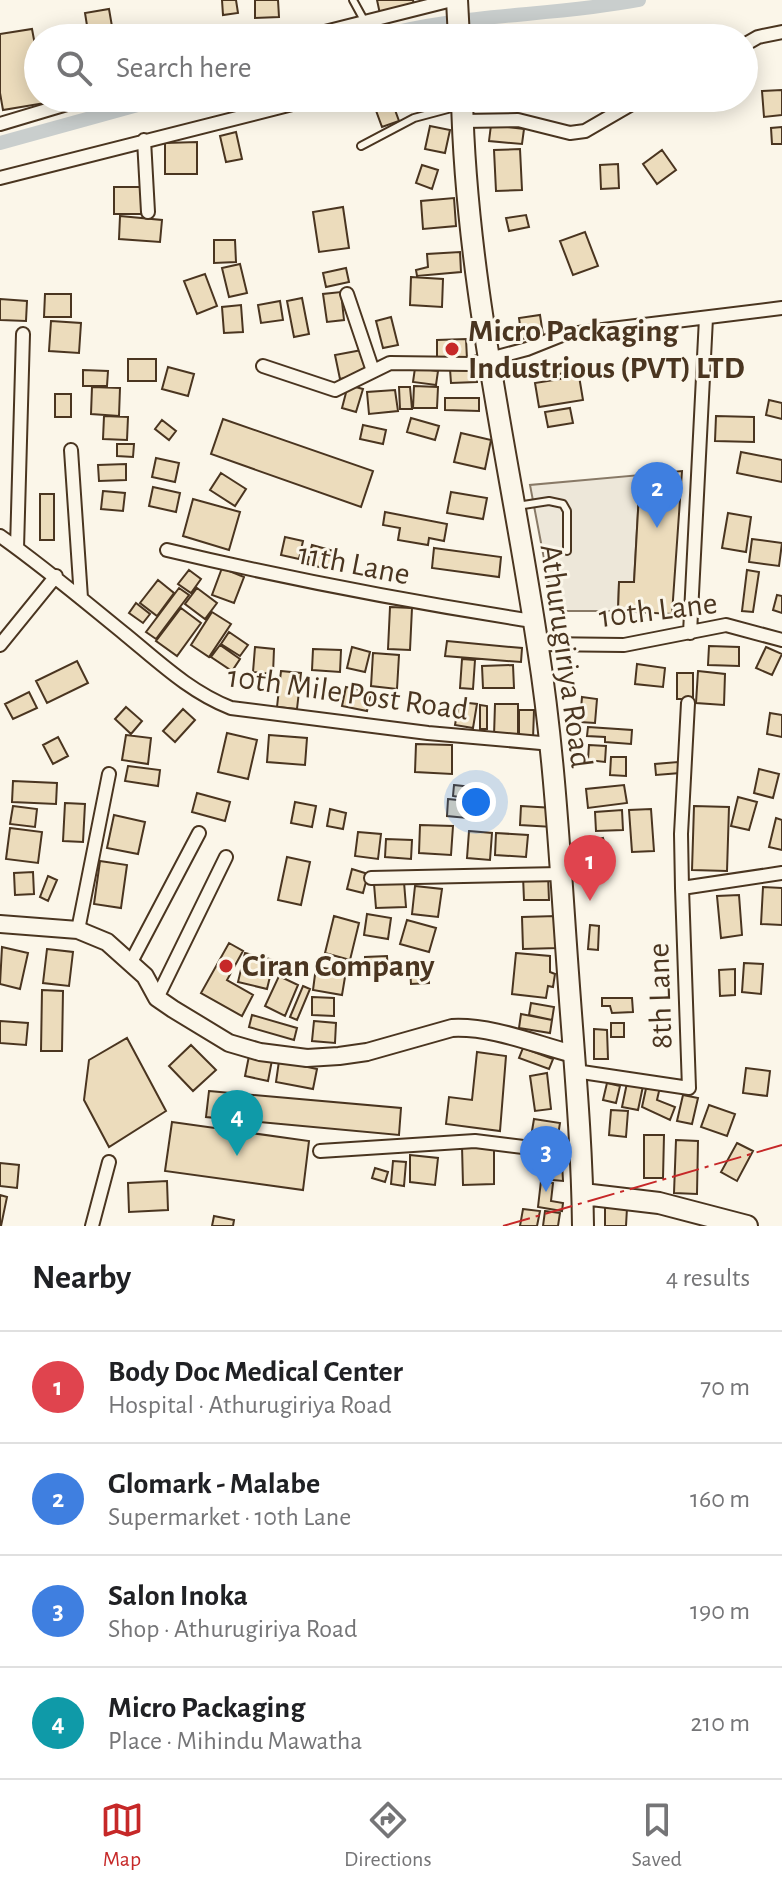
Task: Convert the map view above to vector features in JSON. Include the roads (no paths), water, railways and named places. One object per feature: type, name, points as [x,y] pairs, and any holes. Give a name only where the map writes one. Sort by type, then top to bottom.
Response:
[{"type":"main road","points":[[455,4],[457,24]]},
{"type":"main road","name":"Athurugiriya Road","points":[[463,112],[467,181],[488,360],[538,644],[552,744],[583,1226]]},
{"type":"main road","points":[[583,1194],[659,1203],[747,1226]]},
{"type":"street","points":[[357,24],[455,4]]},
{"type":"street","points":[[758,37],[782,32]]},
{"type":"street","points":[[0,124],[40,112]]},
{"type":"street","points":[[0,178],[259,112]]},
{"type":"street","points":[[481,112],[570,133],[585,131],[618,112]]},
{"type":"street","points":[[144,140],[148,212]]},
{"type":"street","points":[[347,294],[373,371]]},
{"type":"street","points":[[263,366],[335,390],[390,363],[471,364],[562,335],[782,308]]},
{"type":"street","points":[[690,633],[706,318]]},
{"type":"street","points":[[17,548],[23,334]]},
{"type":"street","points":[[71,450],[81,598]]},
{"type":"street","name":"10th Mile Post Road","points":[[0,536],[56,576],[173,674],[207,698],[231,708],[428,733],[552,744]]},
{"type":"street","name":"11th Lane","points":[[167,550],[341,589],[533,621]]},
{"type":"street","points":[[0,645],[56,576]]},
{"type":"street","name":"10th Lane","points":[[538,644],[624,645],[726,625],[782,640]]},
{"type":"street","points":[[688,703],[681,834],[682,888],[782,873]]},
{"type":"street","points":[[78,930],[109,774]]},
{"type":"street","points":[[131,962],[199,833]]},
{"type":"street","points":[[157,998],[226,857]]},
{"type":"street","points":[[371,878],[561,874]]},
{"type":"street","name":"8th Lane","points":[[574,1063],[689,1088],[682,888]]},
{"type":"street","points":[[0,924],[78,930],[107,942],[145,976],[157,998],[229,1043],[260,1052],[307,1058],[339,1056],[367,1052],[464,1027],[481,1029],[574,1063]]},
{"type":"street","points":[[320,1151],[475,1141],[580,1154]]},
{"type":"street","points":[[92,1226],[109,1162]]},
{"type":"lane","points":[[353,0],[365,22]]},
{"type":"lane","points":[[361,146],[414,118],[443,112]]},
{"type":"lane","points":[[513,506],[549,501],[563,504],[567,511],[567,551]]},
{"type":"waterway","points":[[438,24],[639,0]]},
{"type":"waterway","points":[[0,143],[112,112]]},
{"type":"place","name":"Micro Packaging Industrious (PVT) LTD","points":[[452,349]]},
{"type":"place","name":"Glomark - Malabe","points":[[657,528]]},
{"type":"place","name":"Body Doc Medical Center","points":[[590,901]]},
{"type":"place","name":"Ciran Company","points":[[226,966]]},
{"type":"place","name":"Micro Packaging","points":[[237,1156]]},
{"type":"place","name":"Salon Inoka","points":[[546,1192]]}]
